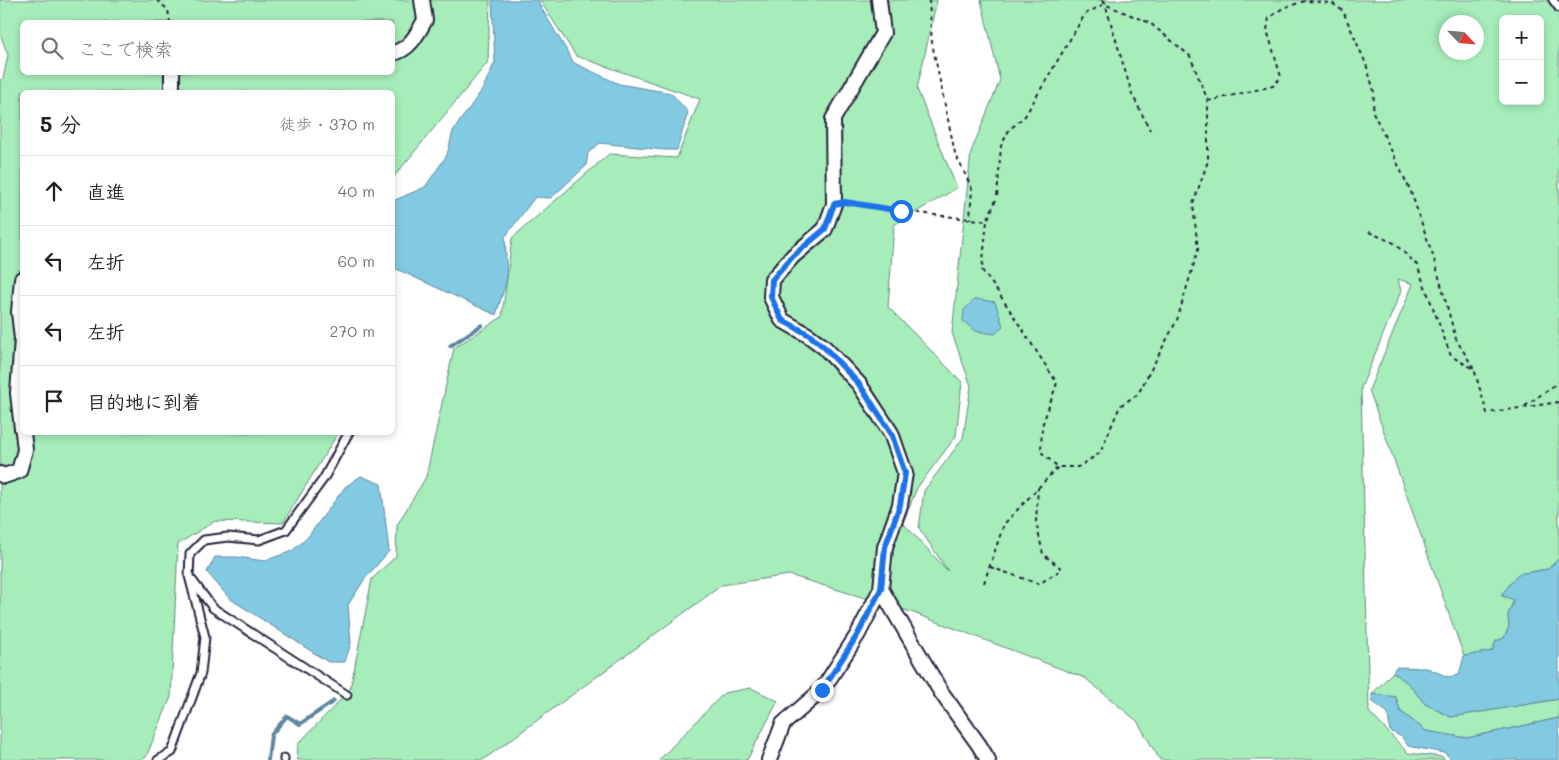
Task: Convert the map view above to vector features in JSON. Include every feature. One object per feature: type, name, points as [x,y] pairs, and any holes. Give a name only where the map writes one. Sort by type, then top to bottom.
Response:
[{"type":"street","points":[[395,52],[413,41],[425,20],[422,0]]},
{"type":"street","points":[[768,760],[783,724],[822,690],[858,634],[881,589],[885,547],[900,505],[905,473],[891,433],[859,384],[824,347],[808,334],[782,320],[771,297],[772,280],[793,256],[825,229],[834,204],[832,119],[883,33],[879,0]]},
{"type":"street","points":[[172,75],[172,90]]},
{"type":"street","points":[[20,301],[20,321]]},
{"type":"street","points":[[20,366],[18,393],[20,408]]},
{"type":"street","points":[[0,474],[4,476],[19,472],[25,450],[23,435]]},
{"type":"street","points":[[881,589],[941,692],[988,760]]},
{"type":"lane","points":[[1553,0],[1559,8]]},
{"type":"lane","points":[[158,760],[172,752],[201,673],[205,637],[189,576],[190,554],[204,540],[228,537],[259,540],[286,530],[324,478],[347,435]]},
{"type":"lane","points":[[189,576],[213,608],[347,695]]},
{"type":"path","points":[[157,0],[168,10],[170,20]]},
{"type":"path","points":[[929,0],[932,43],[954,154],[972,189],[970,219]]},
{"type":"path","points":[[1103,0],[1132,94],[1150,130]]},
{"type":"path","points":[[1208,101],[1273,86],[1280,77],[1266,30],[1269,18],[1283,8],[1306,1],[1332,3],[1343,12],[1366,64],[1374,91],[1373,112],[1411,192],[1434,259],[1456,339],[1474,369],[1487,413],[1559,402]]},
{"type":"path","points":[[1104,4],[1150,23],[1190,56],[1208,101],[1208,161],[1193,204],[1198,250],[1177,320],[1138,394],[1120,406],[1100,453],[1078,467],[1058,467],[1041,452],[1042,426],[1057,383],[982,270],[987,220],[997,197],[1001,146],[1009,130],[1025,116],[1085,14],[1104,4]]},
{"type":"path","points":[[834,204],[845,202],[901,211],[987,220]]},
{"type":"path","points":[[1369,232],[1394,244],[1417,265],[1451,356],[1474,369]]},
{"type":"path","points":[[1524,407],[1559,382]]},
{"type":"path","points":[[984,584],[1004,524],[1058,467]]},
{"type":"path","points":[[990,567],[1039,584],[1062,569],[1043,554],[1036,522],[1038,488]]},
{"type":"green space","points":[[0,0],[490,0],[488,62],[395,176],[395,90],[20,90],[20,435],[337,435],[283,523],[215,521],[178,544],[171,697],[146,757],[142,760],[0,760],[0,80],[3,79],[8,55],[0,34]]},
{"type":"green space","points":[[541,0],[937,0],[917,89],[957,188],[894,225],[888,307],[962,382],[956,436],[917,488],[903,523],[948,571],[919,528],[924,491],[963,438],[971,386],[952,333],[971,152],[1000,80],[981,0],[1559,0],[1559,558],[1548,569],[1518,574],[1502,596],[1514,599],[1508,615],[1509,627],[1504,638],[1496,641],[1492,651],[1464,656],[1369,390],[1413,284],[1398,279],[1401,291],[1361,388],[1369,712],[1408,753],[1443,757],[1445,760],[1160,760],[1137,721],[1085,678],[911,612],[789,575],[722,585],[483,760],[297,760],[298,744],[350,690],[372,579],[396,556],[397,525],[426,477],[454,348],[502,317],[512,238],[609,154],[677,158],[700,99],[576,56]]},
{"type":"green space","points":[[1393,672],[1409,684],[1425,704],[1451,717],[1559,699],[1559,718],[1467,738],[1426,731],[1400,711],[1396,697],[1372,694]]},
{"type":"green space","points":[[751,688],[778,701],[747,760],[659,760],[724,693]]},
{"type":"water","points":[[492,0],[539,0],[539,4],[574,63],[619,84],[671,93],[688,112],[677,150],[600,143],[588,153],[586,166],[551,198],[535,197],[505,237],[507,279],[496,315],[395,268],[395,200],[425,187],[447,155],[453,131],[482,90],[495,62]]},
{"type":"water","points":[[975,299],[995,302],[1003,326],[995,334],[976,331],[963,321],[964,310]]},
{"type":"water","points":[[361,476],[381,484],[389,551],[364,580],[348,605],[351,643],[345,662],[328,662],[229,598],[207,572],[215,557],[237,557],[264,561],[292,551],[307,538],[345,487]]},
{"type":"water","points":[[1559,558],[1559,699],[1451,717],[1425,704],[1409,684],[1393,672],[1396,667],[1427,668],[1448,677],[1459,675],[1464,656],[1492,651],[1496,641],[1504,638],[1509,627],[1508,615],[1514,600],[1501,595],[1518,574],[1548,569]]},
{"type":"water","points":[[1372,694],[1396,697],[1400,711],[1426,731],[1467,738],[1559,718],[1559,760],[1452,760],[1445,753],[1408,746],[1402,737],[1390,731],[1388,713],[1372,701]]},
{"type":"waterway","points":[[450,346],[482,325]]},
{"type":"waterway","points":[[268,760],[271,735],[287,716],[300,724],[334,701]]},
{"type":"route","points":[[822,690],[858,634],[881,589],[885,547],[900,505],[905,473],[891,433],[859,384],[824,347],[808,334],[782,320],[771,297],[772,280],[793,256],[825,229],[834,204],[845,202],[901,211]]}]
